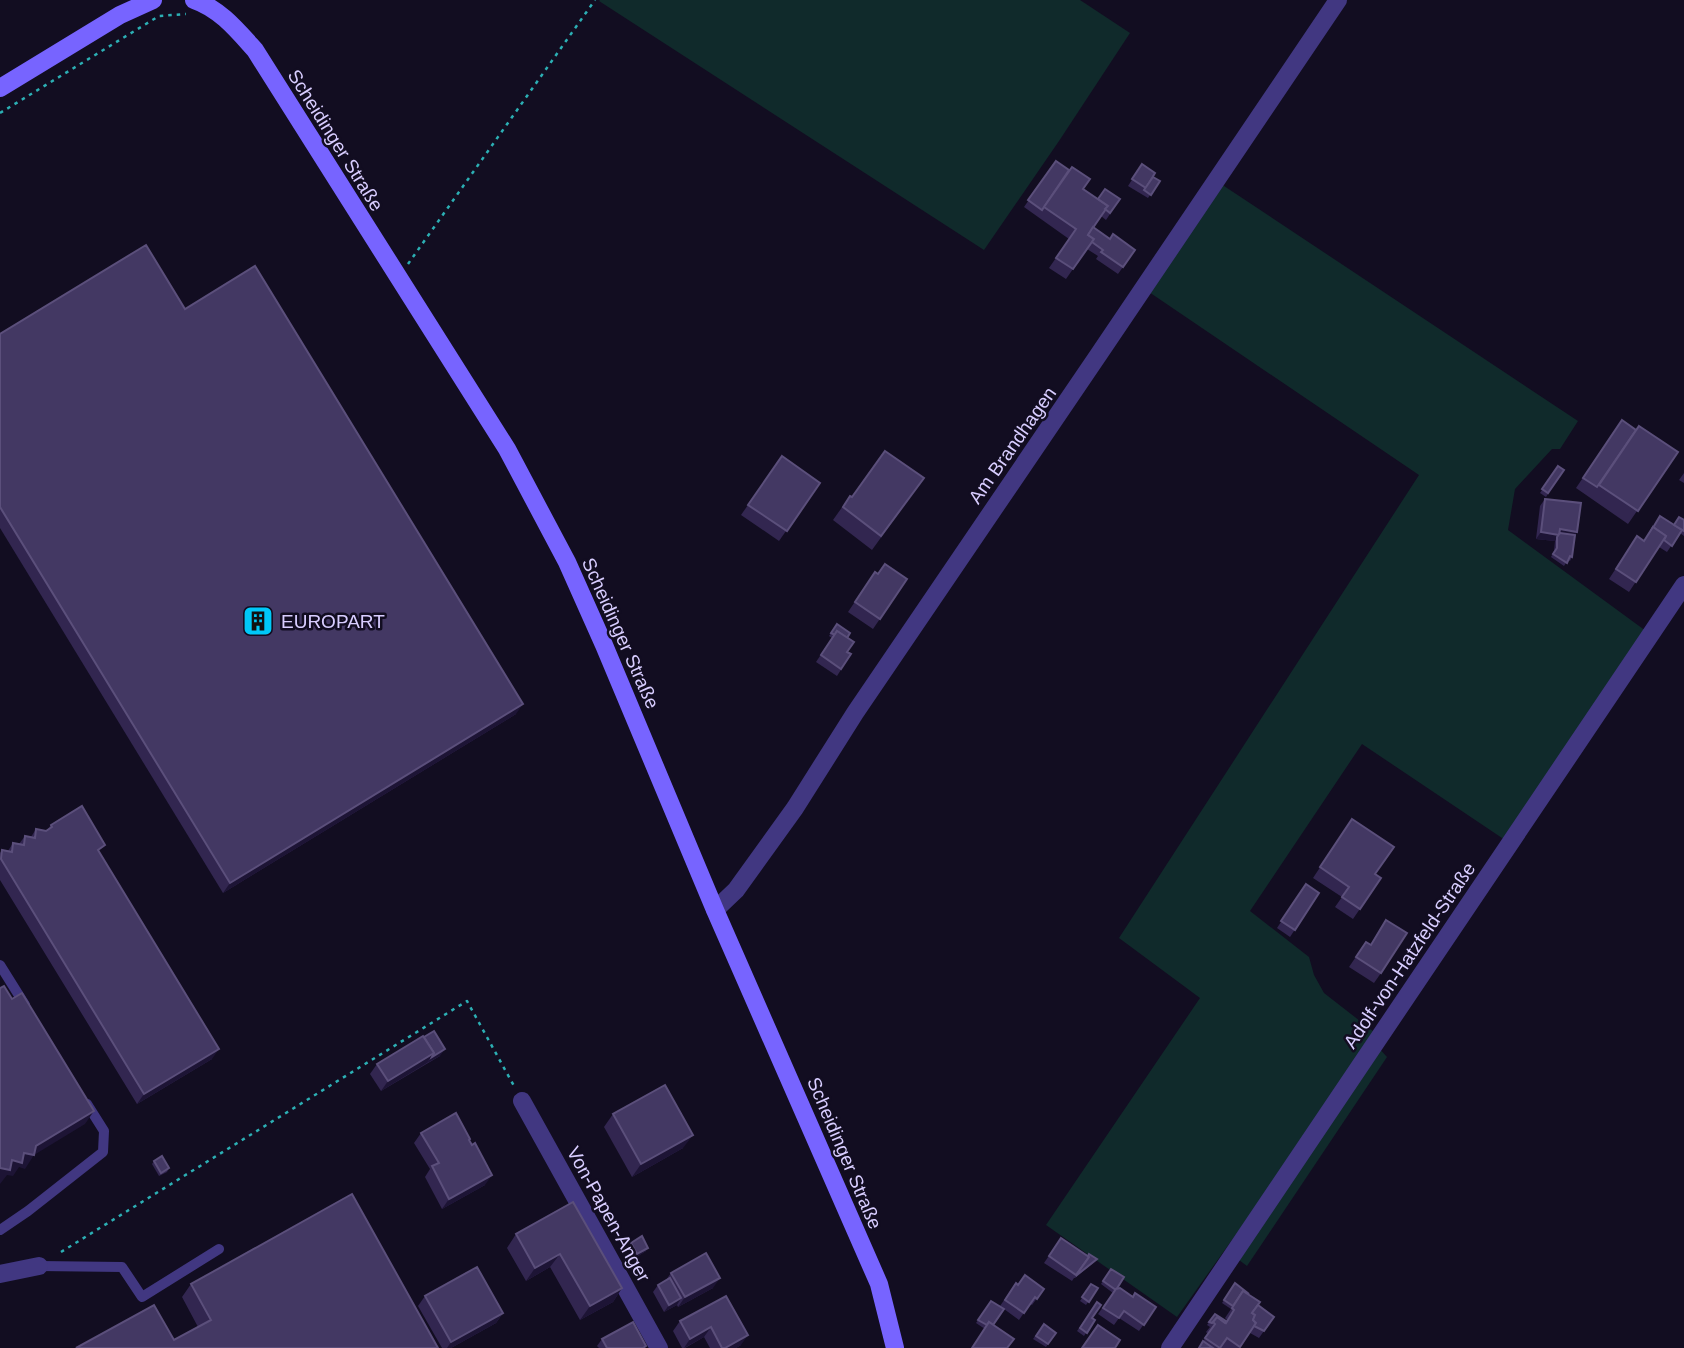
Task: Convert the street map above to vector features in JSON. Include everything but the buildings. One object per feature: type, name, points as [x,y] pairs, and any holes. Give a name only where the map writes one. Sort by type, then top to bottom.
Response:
[{"type":"main road","points":[[0,88],[120,15],[153,0]]},
{"type":"main road","name":"Scheidinger Straße","points":[[201,2],[236,29],[255,50],[507,449],[567,562],[715,910],[879,1284],[895,1348]]},
{"type":"street","name":"Am Brandhagen","points":[[715,910],[736,890],[795,807],[870,690],[1338,0]]},
{"type":"street","name":"Adolf-von-Hatzfeld-Straße","points":[[1170,1348],[1684,585]]},
{"type":"street","name":"Von-Papen-Anger","points":[[522,1101],[659,1348]]},
{"type":"street","points":[[0,1275],[39,1266]]},
{"type":"lane","points":[[0,966],[30,1014]]},
{"type":"lane","points":[[0,1230],[103,1152],[104,1131],[82,1096]]},
{"type":"lane","points":[[39,1266],[122,1267],[142,1297],[219,1249]]},
{"type":"path","points":[[398,278],[595,0]]},
{"type":"path","points":[[0,113],[159,16],[185,14],[200,17],[201,2]]},
{"type":"path","points":[[39,1266],[467,1001],[522,1101]]},
{"type":"green space","points":[[600,0],[1080,0],[1130,33],[984,250]]},
{"type":"green space","points":[[1218,182],[1578,421],[1560,449],[1552,449],[1515,489],[1508,530],[1650,634],[1508,842],[1362,744],[1250,911],[1309,957],[1314,975],[1324,993],[1378,1035],[1177,1317],[1046,1225],[1200,998],[1119,938],[1419,475],[1146,290]]},
{"type":"green space","points":[[1377,1046],[1387,1057],[1247,1266],[1235,1257]]},
{"type":"place","name":"EUROPART","points":[[258,621]]}]
